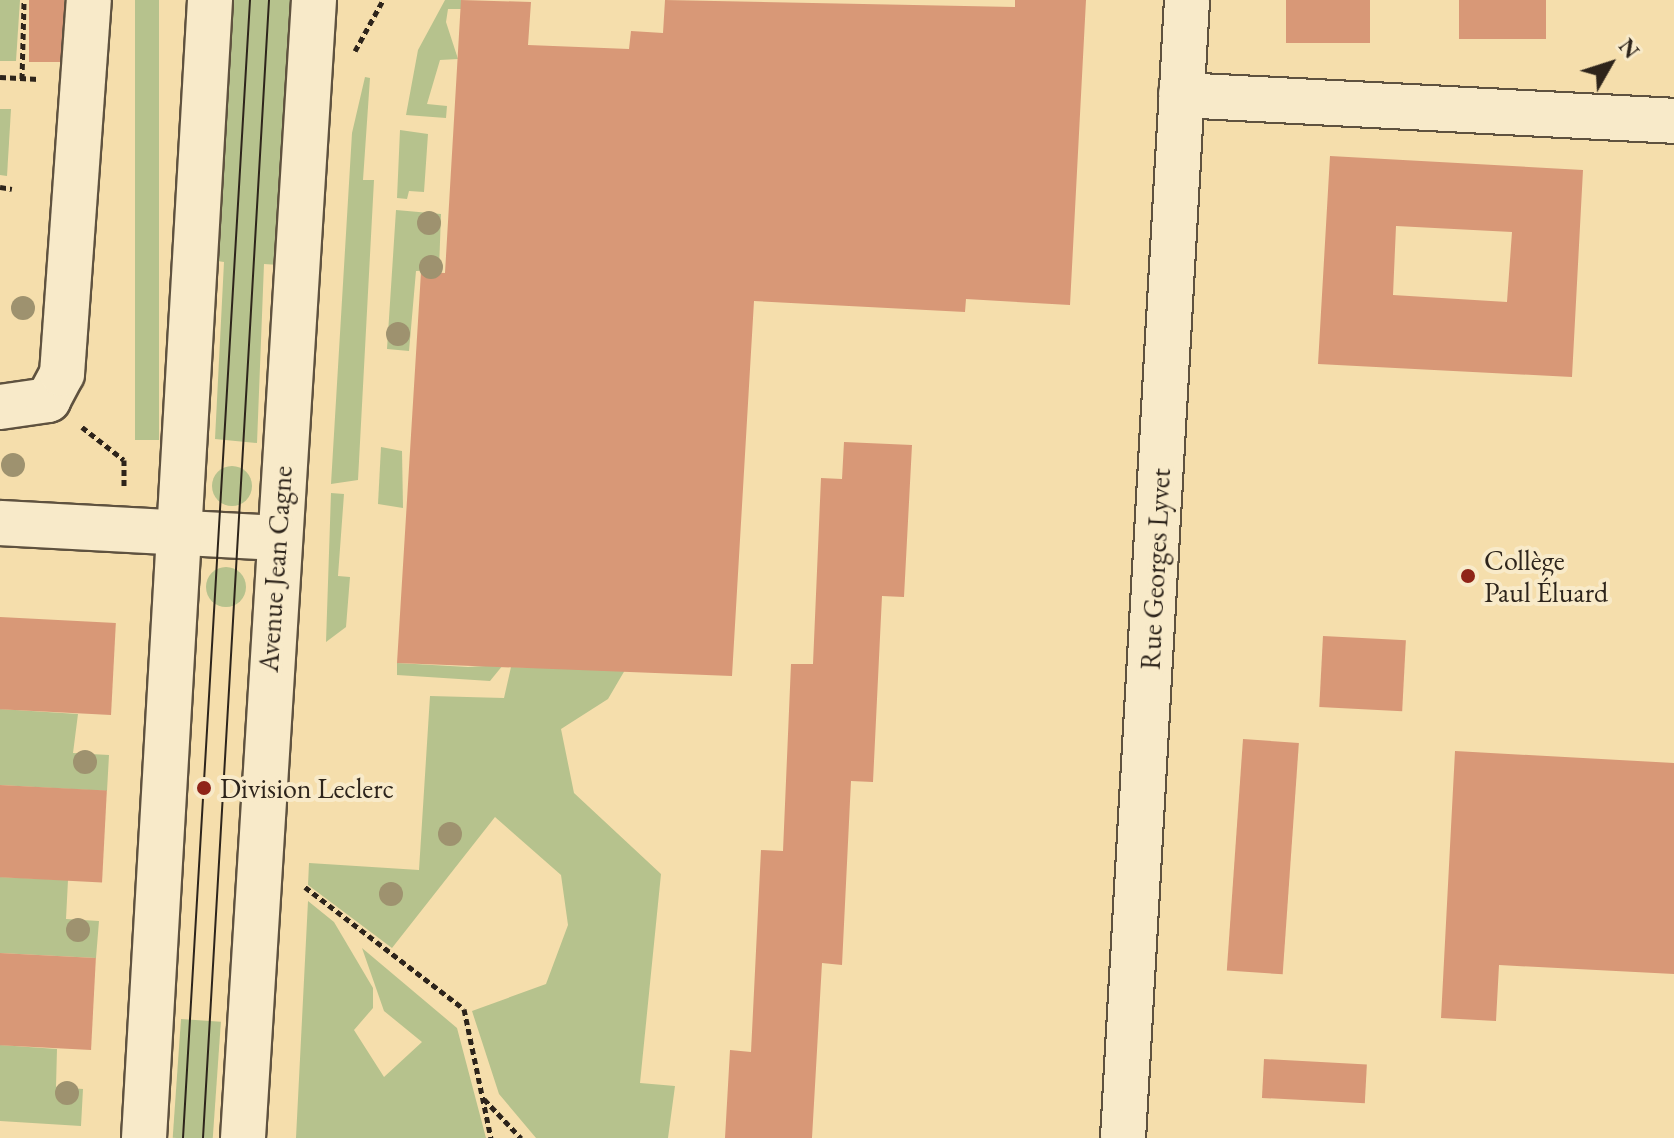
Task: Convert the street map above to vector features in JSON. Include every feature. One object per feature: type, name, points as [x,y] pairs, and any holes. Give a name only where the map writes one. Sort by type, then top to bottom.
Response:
[{"type":"street","points":[[0,407],[48,400],[62,374],[89,0]]},
{"type":"street","points":[[144,1138],[183,535],[210,0]]},
{"type":"street","name":"Avenue Jean Cagne","points":[[243,1138],[275,538],[314,0]]},
{"type":"street","name":"Rue Georges Lyvet","points":[[1123,1138],[1187,0]]},
{"type":"street","points":[[1181,95],[1674,121]]},
{"type":"street","points":[[0,523],[275,538]]},
{"type":"path","points":[[22,79],[24,0]]},
{"type":"path","points":[[352,54],[383,0]]},
{"type":"path","points":[[0,187],[12,189]]},
{"type":"path","points":[[305,887],[464,1009],[491,1138]]},
{"type":"path","points":[[483,1098],[521,1138]]},
{"type":"green space","points":[[0,0],[20,0],[16,61],[0,61]]},
{"type":"green space","points":[[135,0],[159,0],[159,440],[135,440]]},
{"type":"green space","points":[[226,0],[295,0],[279,265],[264,264],[257,443],[215,439],[224,262],[210,260]]},
{"type":"green space","points":[[445,0],[461,0],[461,9],[448,9],[446,22],[458,59],[440,60],[427,104],[447,106],[446,118],[406,115],[418,50]]},
{"type":"green space","points":[[365,77],[370,78],[363,180],[374,180],[358,480],[331,484],[352,133]]},
{"type":"green space","points":[[0,109],[11,109],[7,176],[0,175]]},
{"type":"green space","points":[[400,130],[428,134],[424,192],[409,191],[407,199],[397,198]]},
{"type":"green space","points":[[396,210],[441,214],[439,270],[416,271],[409,351],[387,349]]},
{"type":"green space","points":[[381,447],[402,451],[403,508],[378,504]]},
{"type":"green space","points":[[232,466],[246,472],[252,486],[246,500],[232,506],[218,500],[212,486],[218,472]]},
{"type":"green space","points":[[331,493],[344,494],[338,576],[350,577],[346,627],[326,642]]},
{"type":"green space","points":[[226,567],[240,573],[246,587],[240,601],[226,607],[212,601],[206,587],[212,573]]},
{"type":"green space","points":[[397,663],[468,667],[503,665],[490,681],[397,675]]},
{"type":"green space","points":[[511,667],[625,670],[608,699],[561,729],[574,793],[661,874],[640,1083],[675,1086],[668,1138],[536,1138],[499,1094],[472,1011],[546,984],[568,925],[561,875],[495,817],[392,948],[308,885],[309,863],[419,870],[430,696],[504,698]]},
{"type":"green space","points":[[0,709],[78,714],[73,753],[109,755],[107,791],[0,785]]},
{"type":"green space","points":[[0,877],[68,880],[66,919],[99,921],[96,958],[0,953]]},
{"type":"green space","points":[[308,901],[334,922],[373,988],[373,1008],[354,1030],[384,1077],[422,1042],[384,1011],[362,948],[457,1028],[486,1138],[296,1138]]},
{"type":"green space","points":[[181,1019],[221,1022],[213,1138],[173,1138]]},
{"type":"green space","points":[[0,1045],[57,1049],[56,1087],[83,1089],[81,1126],[0,1121]]},
{"type":"building","points":[[29,0],[64,0],[64,62],[29,62]]},
{"type":"building","points":[[461,0],[531,2],[528,45],[629,49],[631,31],[663,33],[665,0],[1015,7],[1015,0],[1086,0],[1070,305],[966,299],[965,312],[754,301],[732,676],[397,663],[421,272],[445,273]]},
{"type":"building","points":[[1286,0],[1370,0],[1370,43],[1286,43]]},
{"type":"building","points":[[1459,0],[1546,0],[1546,39],[1459,39]]},
{"type":"building","points":[[1330,156],[1583,170],[1572,377],[1318,364]],"holes":[[[1396,226],[1512,232],[1507,302],[1393,295]]]},
{"type":"building","points":[[844,442],[912,445],[904,597],[882,596],[873,782],[851,781],[842,965],[822,963],[812,1138],[725,1138],[730,1050],[751,1052],[761,850],[783,851],[791,664],[813,664],[821,478],[842,479]]},
{"type":"building","points":[[0,617],[116,623],[111,715],[0,709]]},
{"type":"building","points":[[1323,636],[1406,640],[1402,711],[1319,707]]},
{"type":"building","points":[[1243,739],[1299,743],[1283,974],[1227,970]]},
{"type":"building","points":[[1455,751],[1674,763],[1674,974],[1499,965],[1496,1021],[1441,1018]]},
{"type":"building","points":[[0,785],[107,791],[102,882],[0,877]]},
{"type":"building","points":[[0,953],[96,958],[91,1050],[0,1045]]},
{"type":"building","points":[[1264,1059],[1367,1064],[1365,1103],[1262,1098]]},
{"type":"tram line","points":[[183,1138],[250,0]]},
{"type":"tram line","points":[[203,1138],[269,0]]},
{"type":"place","name":"Collège Paul Éluard","points":[[1468,576]]},
{"type":"place","name":"Division Leclerc","points":[[204,788]]}]
